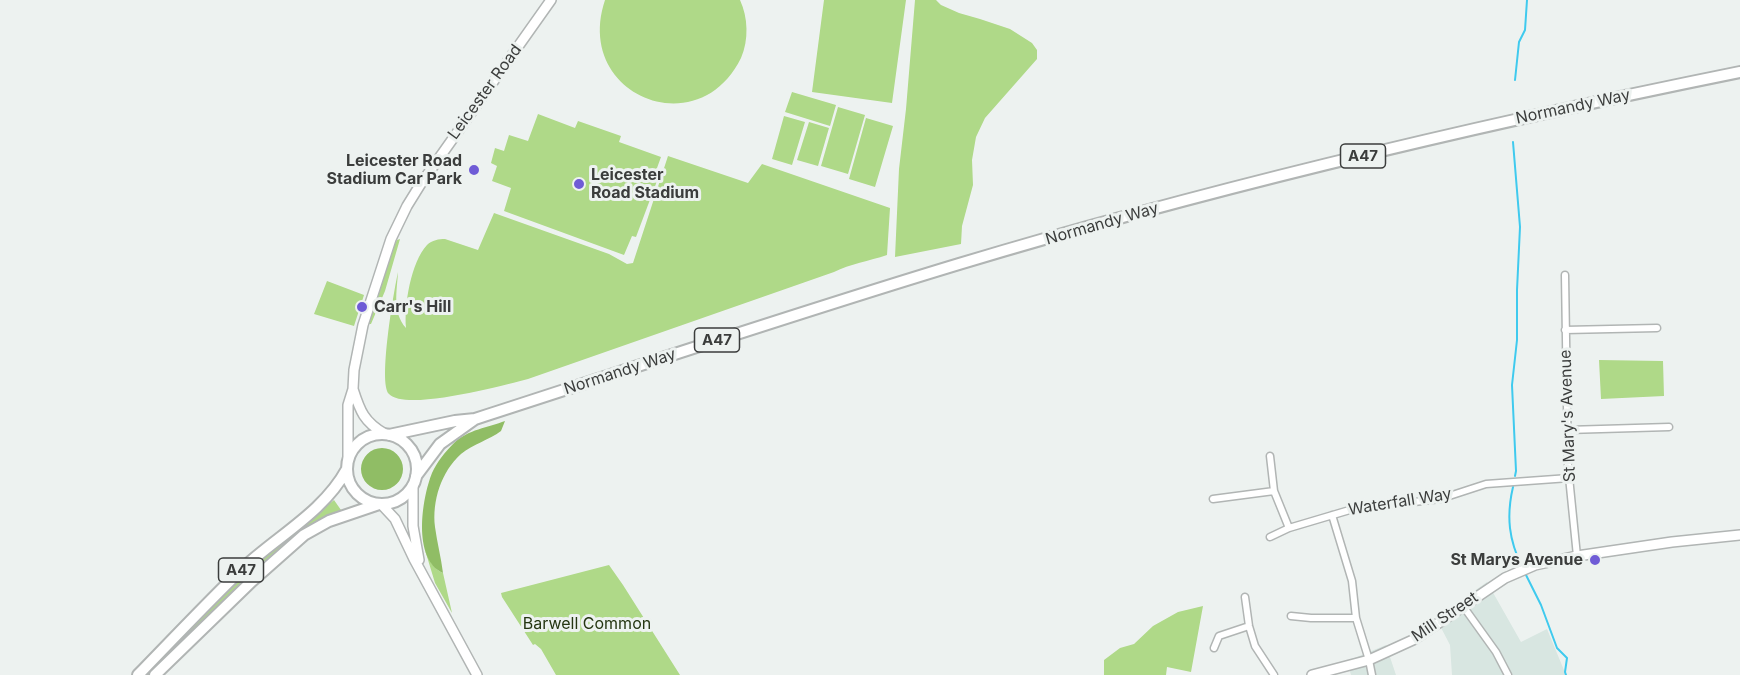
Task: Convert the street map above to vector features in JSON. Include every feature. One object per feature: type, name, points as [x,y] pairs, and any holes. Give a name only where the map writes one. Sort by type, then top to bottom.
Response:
[{"type":"main road","name":"Normandy Way","points":[[387,435],[475,419],[959,264],[1207,195],[1591,102],[1740,72]]},
{"type":"main road","name":"Normandy Way","points":[[414,480],[440,444],[475,419]]},
{"type":"main road","points":[[387,435],[404,442],[411,450],[415,459],[414,480],[406,494],[400,498],[388,503],[371,502],[359,495],[352,487],[348,479],[347,465],[354,448],[362,441],[371,436],[387,435]]},
{"type":"main road","name":"A47","points":[[138,675],[243,569],[318,508],[339,484],[347,465]]},
{"type":"main road","name":"A47","points":[[155,675],[252,581],[304,535],[329,521],[380,504]]},
{"type":"street","name":"Leicester Road","points":[[347,465],[348,405],[353,389],[354,370],[363,325],[391,239],[407,206],[449,142],[551,0]]},
{"type":"street","name":"St Mary's Avenue","points":[[1565,275],[1569,478],[1577,556]]},
{"type":"street","points":[[1565,330],[1657,328]]},
{"type":"street","name":"Leicester Road","points":[[353,389],[360,411],[367,421],[387,435]]},
{"type":"street","points":[[1567,430],[1669,427]]},
{"type":"street","points":[[1270,456],[1274,492],[1288,528]]},
{"type":"street","name":"Waterfall Way","points":[[1270,537],[1288,528],[1353,508],[1440,499],[1486,484],[1569,478]]},
{"type":"street","points":[[414,480],[415,543],[421,572]]},
{"type":"street","points":[[1213,499],[1274,492]]},
{"type":"street","points":[[380,504],[395,519],[477,675]]},
{"type":"street","points":[[1332,515],[1352,581],[1356,618],[1372,675]]},
{"type":"street","name":"Mill Street","points":[[1311,675],[1369,660],[1415,639],[1505,578],[1535,565],[1577,556],[1672,542],[1740,535]]},
{"type":"street","points":[[1245,597],[1249,626],[1255,646],[1274,675]]},
{"type":"street","points":[[1463,606],[1496,652],[1508,675]]},
{"type":"street","points":[[1291,616],[1356,618]]},
{"type":"street","points":[[1214,648],[1219,636],[1249,626]]},
{"type":"shaded area","points":[[1487,582],[1521,642],[1547,629],[1566,675],[1452,675],[1450,645],[1436,618]]},
{"type":"shaded area","points":[[1386,645],[1396,675],[1351,675],[1347,661]]},
{"type":"green space","points":[[605,0],[740,0],[745,14],[746,29],[741,58],[721,85],[697,99],[671,103],[645,98],[623,83],[607,62],[600,33]]},
{"type":"green space","points":[[824,0],[906,0],[892,103],[812,92]]},
{"type":"green space","points":[[915,0],[936,0],[941,5],[959,13],[1010,29],[1032,43],[1037,50],[1037,59],[985,118],[976,137],[972,160],[973,185],[962,226],[961,244],[895,257],[899,169]]},
{"type":"green space","points":[[792,92],[836,105],[830,126],[785,112]]},
{"type":"green space","points":[[838,107],[865,115],[848,174],[821,166]]},
{"type":"green space","name":"Leicester Road Stadium","points":[[538,114],[575,128],[578,121],[621,136],[619,142],[661,157],[653,179],[657,181],[636,237],[632,236],[624,255],[504,211],[511,188],[492,181],[497,166],[491,163],[495,148],[504,151],[509,135],[528,141]]},
{"type":"green space","points":[[784,116],[805,122],[792,165],[772,159]]},
{"type":"green space","points":[[866,118],[893,126],[875,187],[849,179]]},
{"type":"green space","points":[[809,122],[829,128],[818,166],[797,160]]},
{"type":"green space","points":[[668,156],[748,183],[762,164],[890,208],[887,255],[846,267],[528,379],[434,399],[399,399],[389,394],[385,373],[386,355],[398,272],[397,308],[406,328],[406,308],[413,273],[421,253],[429,243],[445,239],[478,250],[494,213],[609,254],[627,264],[633,263]]},
{"type":"green space","points":[[400,239],[385,291],[369,324],[392,249]]},
{"type":"green space","points":[[327,281],[364,295],[354,326],[314,314]]},
{"type":"green space","points":[[1599,360],[1663,361],[1664,396],[1601,399]]},
{"type":"green space","points":[[505,421],[501,431],[461,454],[443,478],[434,517],[443,573],[433,566],[423,542],[423,512],[432,473],[444,454],[459,439]]},
{"type":"green space","points":[[382,448],[397,454],[403,469],[397,484],[382,490],[367,484],[361,469],[367,454]]},
{"type":"green space","points":[[334,500],[341,510],[313,524],[285,545],[237,588],[149,675],[143,675],[254,565]]},
{"type":"green space","points":[[425,550],[434,566],[443,573],[452,613],[435,583]]},
{"type":"green space","name":"Barwell Common","points":[[609,565],[680,675],[556,675],[541,649],[533,645],[502,597],[501,593]]},
{"type":"green space","points":[[1203,606],[1191,672],[1167,667],[1166,675],[1104,675],[1104,660],[1120,648],[1134,644],[1153,626],[1178,612]]},
{"type":"waterway","points":[[1515,80],[1519,42],[1525,30],[1527,0]]},
{"type":"waterway","points":[[1513,142],[1520,227],[1517,340],[1512,385],[1515,476]]},
{"type":"waterway","points":[[1513,487],[1510,528],[1522,567]]},
{"type":"waterway","points":[[1525,573],[1541,605],[1557,648],[1567,658],[1566,675]]},
{"type":"place","name":"Leicester Road Stadium Car Park","points":[[474,170]]},
{"type":"place","name":"Leicester Road Stadium","points":[[579,184]]},
{"type":"place","name":"Carr's Hill","points":[[362,307]]},
{"type":"place","name":"St Marys Avenue","points":[[1595,560]]}]
